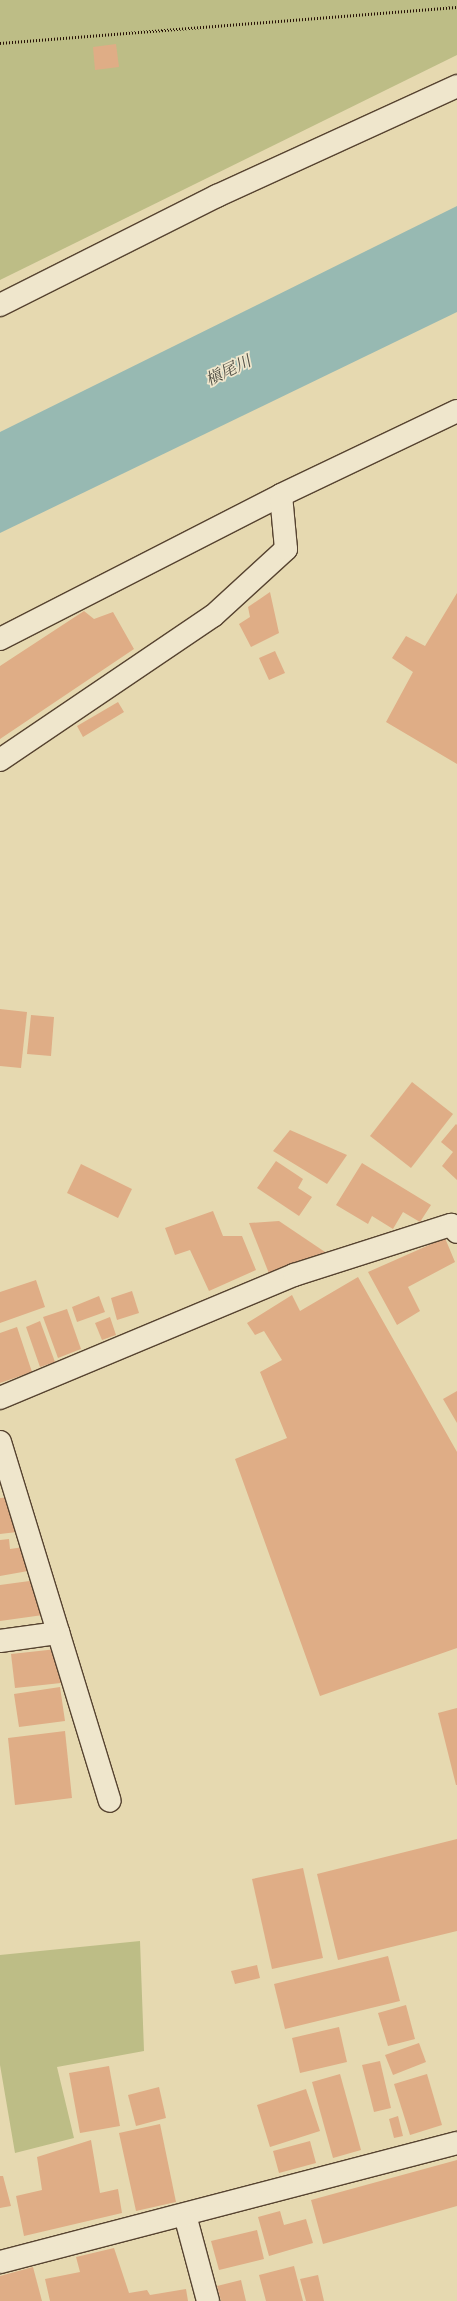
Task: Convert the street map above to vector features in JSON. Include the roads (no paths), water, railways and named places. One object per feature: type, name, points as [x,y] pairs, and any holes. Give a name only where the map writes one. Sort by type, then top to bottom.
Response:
[{"type":"street","points":[[0,305],[217,196],[457,86]]},
{"type":"street","points":[[0,639],[281,495],[457,411]]},
{"type":"street","points":[[0,760],[213,616],[286,549],[281,495]]},
{"type":"street","points":[[0,1398],[294,1275],[455,1226]]},
{"type":"street","points":[[0,1442],[110,1801]]},
{"type":"street","points":[[0,1641],[58,1633]]},
{"type":"street","points":[[0,2262],[457,2143]]},
{"type":"street","points":[[185,2215],[208,2301]]},
{"type":"water","name":"槇尾川","points":[[457,206],[457,312],[0,533],[0,432]]}]
